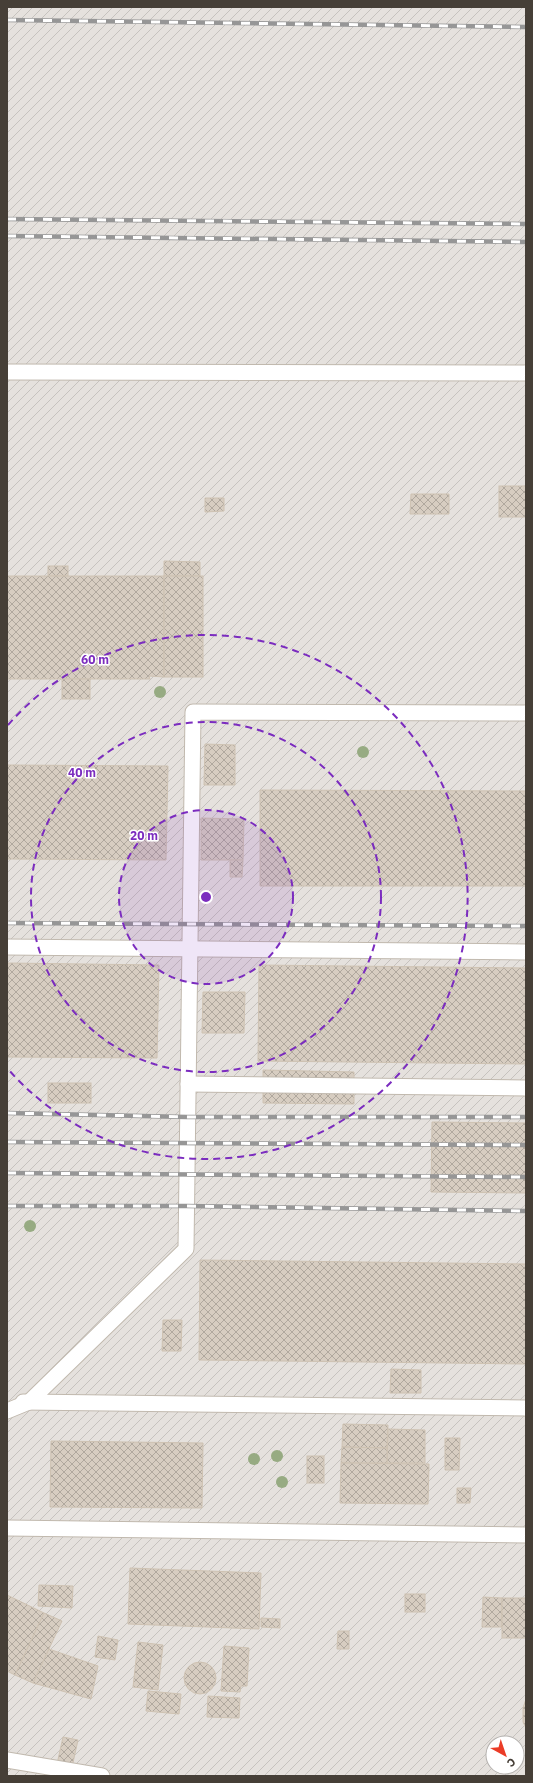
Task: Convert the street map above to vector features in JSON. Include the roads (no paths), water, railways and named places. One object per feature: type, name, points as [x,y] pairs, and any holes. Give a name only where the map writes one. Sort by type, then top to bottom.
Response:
[{"type":"lane","points":[[7,372],[526,373]]},
{"type":"lane","points":[[7,1411],[29,1402],[186,1249],[193,712],[526,712]]},
{"type":"lane","points":[[7,947],[526,952]]},
{"type":"lane","points":[[188,1084],[526,1088]]},
{"type":"lane","points":[[7,1402],[526,1408]]},
{"type":"lane","points":[[8,1528],[526,1535]]},
{"type":"lane","points":[[7,1760],[102,1776]]},
{"type":"railway","points":[[7,20],[526,27]]},
{"type":"railway","points":[[7,219],[526,224]]},
{"type":"railway","points":[[7,236],[526,242]]},
{"type":"railway","points":[[7,923],[526,926]]},
{"type":"railway","points":[[7,1113],[187,1117],[526,1117]]},
{"type":"railway","points":[[7,1142],[526,1145]]},
{"type":"railway","points":[[7,1173],[526,1177]]},
{"type":"railway","points":[[7,1206],[186,1206],[526,1211]]}]
